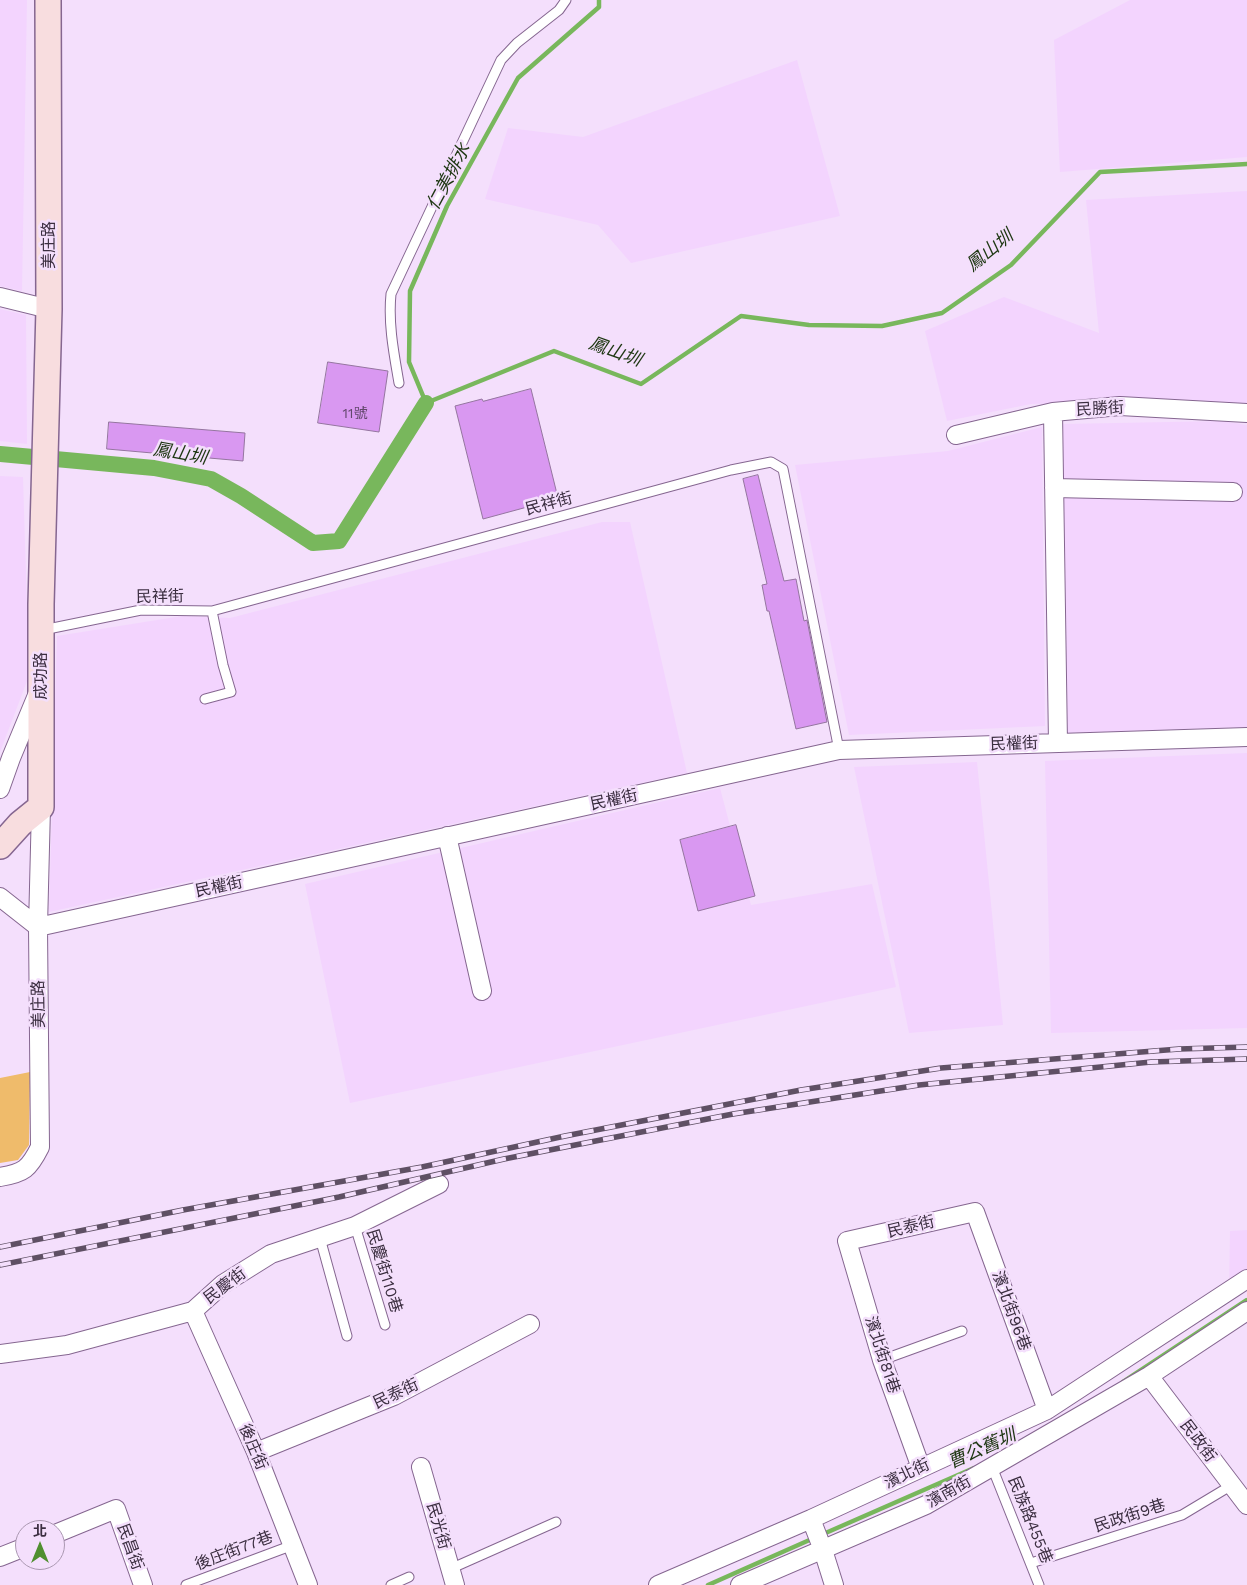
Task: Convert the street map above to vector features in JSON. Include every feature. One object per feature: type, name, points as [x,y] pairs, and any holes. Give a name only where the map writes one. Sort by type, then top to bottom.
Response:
[{"type":"street","name":"美庄路","points":[[43,489],[49,309],[48,0]]},
{"type":"street","points":[[0,297],[49,309]]},
{"type":"street","name":"民勝街","points":[[956,435],[1053,412],[1120,406],[1247,413]]},
{"type":"street","points":[[1053,412],[1058,743]]},
{"type":"street","points":[[1054,488],[1233,492]]},
{"type":"street","name":"成功路","points":[[41,807],[43,489]]},
{"type":"street","points":[[0,789],[41,685]]},
{"type":"street","name":"民權街","points":[[38,927],[839,750],[1247,737]]},
{"type":"street","name":"美庄路","points":[[0,1177],[18,1174],[32,1164],[40,1147],[38,927],[41,807]]},
{"type":"street","points":[[0,846],[20,824],[41,807]]},
{"type":"street","points":[[448,836],[482,991]]},
{"type":"street","points":[[0,897],[38,927]]},
{"type":"street","name":"民慶街","points":[[0,1354],[67,1345],[193,1311],[223,1284],[271,1254],[355,1226],[439,1184]]},
{"type":"street","name":"民泰街","points":[[847,1241],[974,1212]]},
{"type":"street","name":"濱北街96巷","points":[[974,1212],[1047,1410]]},
{"type":"street","name":"濱北街81巷","points":[[847,1241],[882,1360],[921,1468]]},
{"type":"street","name":"濱北街","points":[[658,1585],[816,1534],[921,1468],[1047,1410],[1247,1280]]},
{"type":"street","name":"後庄街","points":[[193,1311],[256,1452],[308,1585]]},
{"type":"street","name":"濱南街","points":[[740,1585],[816,1534],[926,1505],[1150,1376],[1247,1311]]},
{"type":"street","name":"民泰街","points":[[256,1452],[394,1396],[530,1324]]},
{"type":"street","name":"民政街","points":[[1150,1376],[1247,1505]]},
{"type":"street","name":"民光街","points":[[421,1467],[452,1577]]},
{"type":"street","name":"民昌街","points":[[65,1530],[116,1509],[143,1585]]},
{"type":"street","points":[[816,1534],[834,1585]]},
{"type":"street","points":[[0,1557],[15,1551]]},
{"type":"lane","points":[[398,384],[392,340],[391,294],[501,60],[517,43],[559,10],[566,0]]},
{"type":"lane","name":"民祥街","points":[[41,630],[141,610],[212,611],[731,470],[771,462],[783,470],[839,750]]},
{"type":"lane","points":[[205,699],[231,692],[223,665],[212,611]]},
{"type":"lane","name":"民慶街110巷","points":[[355,1226],[384,1325]]},
{"type":"lane","points":[[320,1238],[347,1336]]},
{"type":"lane","points":[[882,1360],[962,1330]]},
{"type":"lane","name":"民族路455巷","points":[[992,1467],[1039,1585]]},
{"type":"lane","name":"民政街9巷","points":[[1031,1563],[1182,1515],[1232,1485]]},
{"type":"lane","points":[[452,1577],[556,1522]]},
{"type":"lane","name":"後庄街77巷","points":[[186,1585],[292,1545]]},
{"type":"lane","points":[[391,1585],[410,1577]]},
{"type":"shaded area","points":[[0,0],[27,0],[22,291],[0,286]]},
{"type":"shaded area","points":[[1130,0],[1247,0],[1247,157],[1060,172],[1054,40]]},
{"type":"shaded area","points":[[797,60],[840,216],[631,263],[598,225],[485,199],[508,128],[583,137]]},
{"type":"shaded area","points":[[1247,191],[1247,409],[1196,401],[1031,404],[947,421],[925,331],[1004,297],[1099,333],[1086,200]]},
{"type":"shaded area","points":[[0,309],[26,315],[27,444],[0,441]]},
{"type":"shaded area","points":[[1222,421],[1247,425],[1247,727],[1068,733],[1063,424]]},
{"type":"shaded area","points":[[1042,427],[1045,726],[849,735],[795,465],[948,451]]},
{"type":"shaded area","points":[[0,476],[23,477],[29,676],[0,752]]},
{"type":"shaded area","points":[[602,522],[630,522],[687,773],[49,912],[57,636],[182,616],[230,618]]},
{"type":"shaded area","points":[[1247,753],[1247,1028],[1051,1033],[1045,761]]},
{"type":"shaded area","points":[[977,762],[1003,1025],[909,1033],[854,767]]},
{"type":"shaded area","points":[[720,788],[751,905],[872,884],[896,987],[350,1103],[305,884]]},
{"type":"shaded area","points":[[30,1072],[29,1145],[18,1160],[0,1163],[0,1078]]},
{"type":"shaded area","points":[[1247,1230],[1247,1283],[1229,1293],[1230,1231]]},
{"type":"building","points":[[328,362],[388,371],[379,432],[318,423]]},
{"type":"building","points":[[531,389],[559,502],[532,509],[531,506],[483,519],[455,406]]},
{"type":"building","points":[[109,422],[245,433],[243,461],[107,449]]},
{"type":"building","points":[[758,475],[784,581],[796,579],[804,621],[807,620],[827,722],[796,729],[769,611],[767,611],[762,585],[767,584],[743,479]]},
{"type":"building","points":[[736,825],[755,896],[698,911],[680,840]]},
{"type":"waterway","name":"鳳山圳","points":[[599,0],[599,7],[518,78],[447,206],[410,291],[409,362],[426,403],[554,351],[641,384],[741,316],[809,325],[882,326],[942,313],[1011,265],[1100,172],[1247,164]]},
{"type":"waterway","name":"鳳山圳","points":[[0,454],[154,468],[211,479],[241,496],[313,543],[339,541],[426,403]]},
{"type":"waterway","name":"曹公舊圳","points":[[1123,1382],[1247,1300]]},
{"type":"waterway","name":"曹公舊圳","points":[[821,1535],[974,1468]]},
{"type":"waterway","name":"曹公舊圳","points":[[708,1585],[814,1538]]},
{"type":"railway","points":[[0,1247],[183,1210],[422,1167],[565,1136],[801,1090],[941,1068],[1179,1049],[1247,1047]]},
{"type":"railway","points":[[0,1265],[339,1197],[504,1159],[733,1114],[919,1085],[1151,1062],[1247,1059]]},
{"type":"water label","name":"仁美排水","points":[[449,177]]}]
